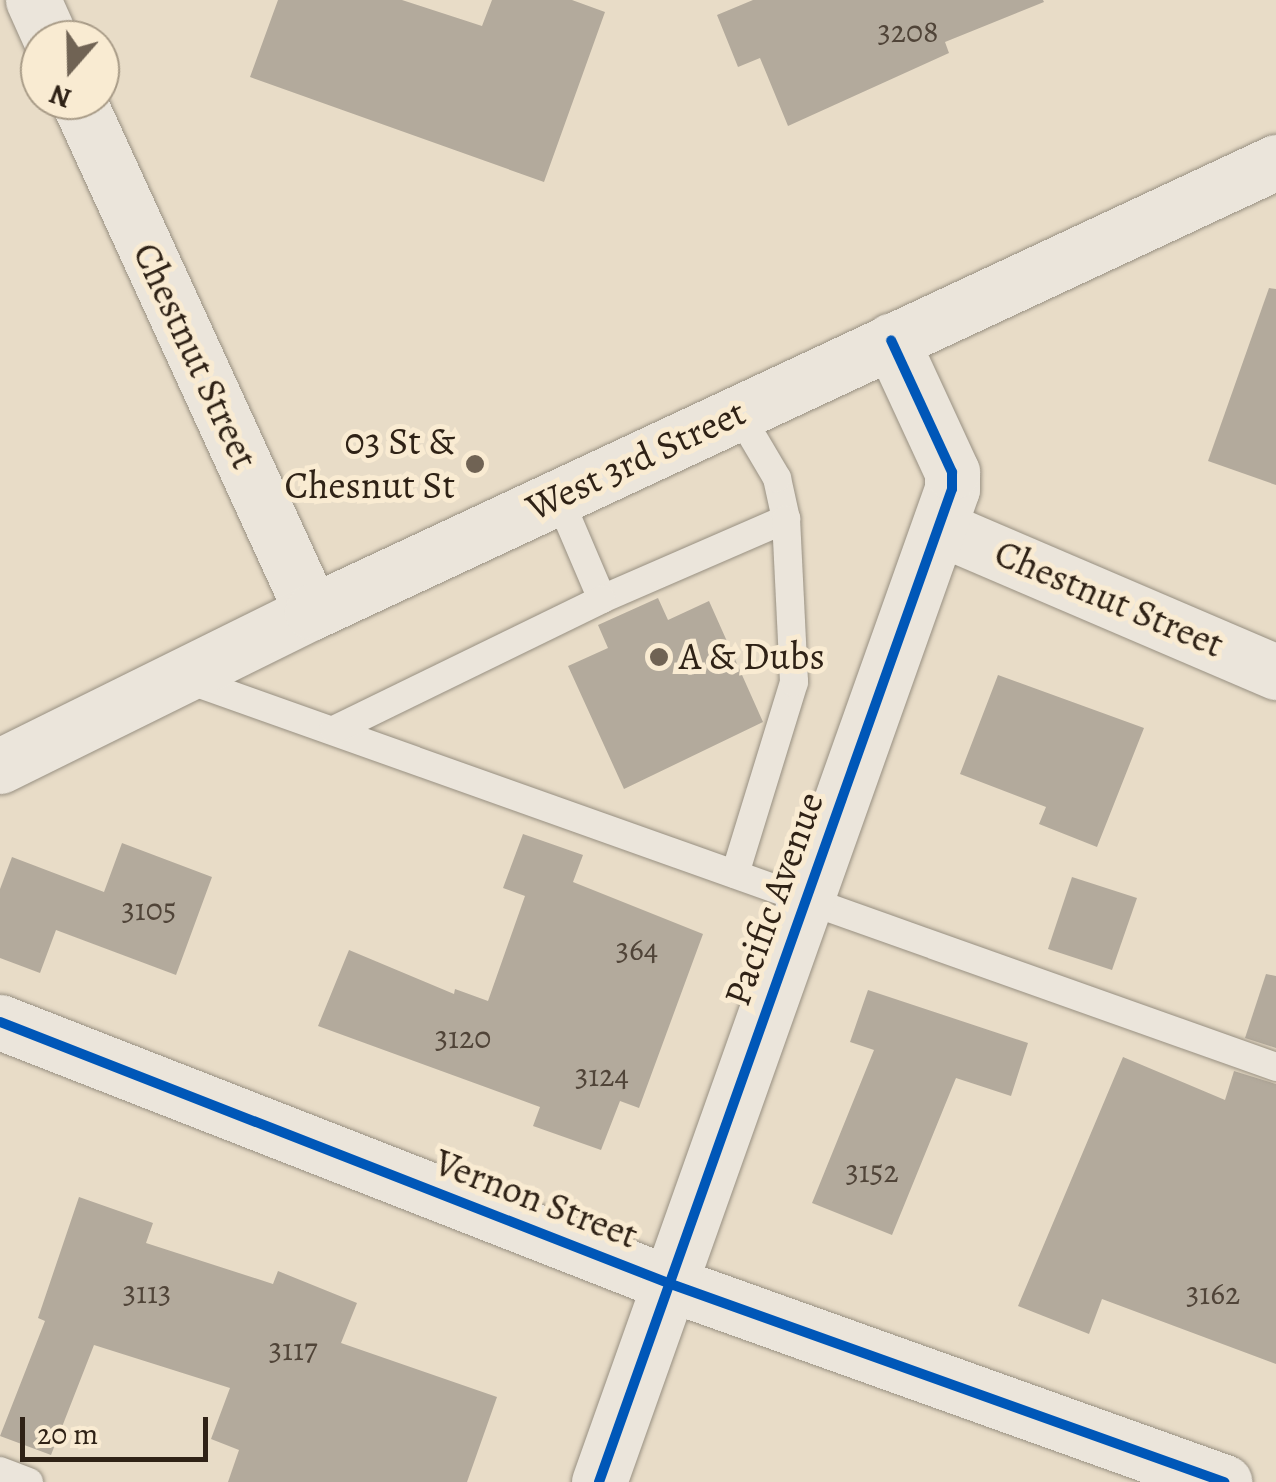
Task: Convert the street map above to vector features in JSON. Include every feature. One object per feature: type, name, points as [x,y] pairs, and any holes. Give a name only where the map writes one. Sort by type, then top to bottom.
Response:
[{"type":"street","name":"Chestnut Street","points":[[87,120],[312,612]]},
{"type":"street","name":"West 3rd Street","points":[[0,766],[312,612],[1276,162]]},
{"type":"street","name":"Pacific Avenue","points":[[599,1482],[804,899],[940,528],[952,472],[891,340]]},
{"type":"street","name":"Chestnut Street","points":[[940,528],[1276,672]]},
{"type":"street","name":"Vernon Street","points":[[0,1022],[668,1282],[1224,1482]]},
{"type":"lane","points":[[735,874],[794,682],[786,519],[777,478],[738,412]]},
{"type":"lane","points":[[558,496],[602,599]]},
{"type":"lane","points":[[334,730],[602,599],[786,519]]},
{"type":"lane","points":[[182,677],[1276,1067]]},
{"type":"lane","points":[[0,1471],[30,1482]]},
{"type":"building","points":[[278,0],[402,0],[482,26],[492,0],[572,0],[605,12],[544,182],[250,77]]},
{"type":"building","points":[[753,0],[1044,2],[945,42],[949,53],[788,126],[760,58],[738,67],[717,15]]},
{"type":"building","points":[[1269,288],[1276,289],[1276,485],[1208,461]]},
{"type":"building","points":[[658,598],[668,620],[709,601],[763,722],[624,789],[568,666],[608,648],[598,625]]},
{"type":"building","points":[[998,675],[1144,728],[1097,847],[1039,824],[1046,807],[960,774]]},
{"type":"building","points":[[523,834],[583,855],[573,882],[703,934],[639,1108],[620,1101],[601,1150],[533,1126],[540,1107],[318,1026],[349,950],[454,994],[455,989],[488,1001],[525,896],[503,888]]},
{"type":"building","points":[[122,843],[212,877],[176,975],[56,930],[40,973],[0,958],[0,889],[12,857],[104,892]]},
{"type":"building","points":[[1072,877],[1137,898],[1112,970],[1048,949]]},
{"type":"building","points":[[1266,974],[1276,976],[1276,1048],[1245,1038]]},
{"type":"building","points":[[868,990],[1028,1043],[1011,1096],[956,1078],[892,1235],[812,1203],[874,1050],[850,1042]]},
{"type":"building","points":[[1123,1057],[1225,1100],[1234,1071],[1276,1084],[1276,1364],[1102,1299],[1089,1334],[1018,1306]]},
{"type":"building","points":[[79,1197],[153,1223],[146,1243],[273,1284],[278,1271],[357,1303],[341,1343],[497,1397],[467,1482],[228,1482],[239,1450],[211,1439],[230,1388],[94,1345],[51,1455],[0,1436],[45,1321],[38,1318]]},
{"type":"cycle path","points":[[599,1482],[952,489],[952,472],[891,340]]},
{"type":"cycle path","points":[[0,1022],[668,1283],[1224,1482]]},
{"type":"place","name":"03 St & Chesnut St","points":[[475,464]]},
{"type":"place","name":"A & Dubs","points":[[659,657]]}]
